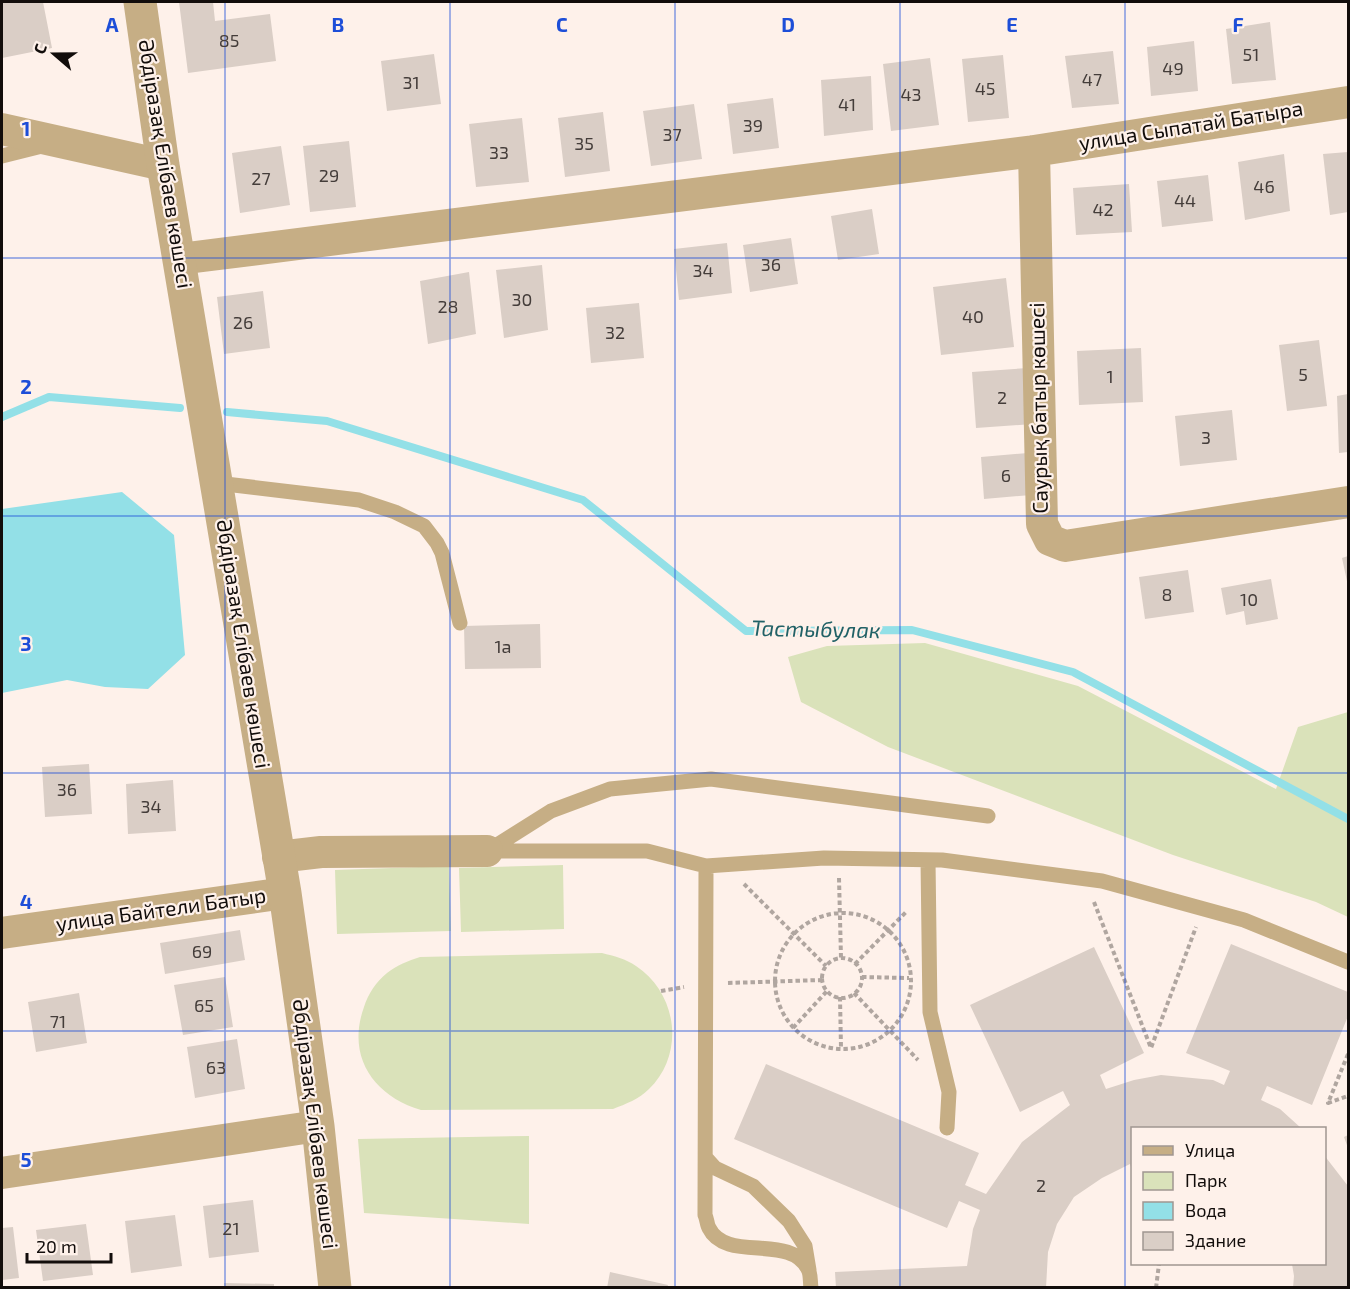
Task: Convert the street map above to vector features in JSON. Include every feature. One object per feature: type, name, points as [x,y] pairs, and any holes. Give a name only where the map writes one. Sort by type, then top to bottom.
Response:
[{"type":"street","name":"Әбдіразақ Елібаев көшесі","points":[[140,2],[163,165],[285,893],[318,1126],[335,1287]]},
{"type":"street","name":"улица Сыпатай Батыра","points":[[179,259],[1034,150],[1348,102]]},
{"type":"street","points":[[2,129],[163,165]]},
{"type":"street","name":"Саурық батыр көшесі","points":[[1034,150],[1042,524],[1050,540],[1065,546],[1348,502]]},
{"type":"street","name":"улица Байтели Батыр","points":[[278,857],[321,852],[487,851]]},
{"type":"street","name":"улица Байтели Батыр","points":[[2,933],[285,893]]},
{"type":"street","points":[[2,1173],[318,1126]]},
{"type":"lane","points":[[2,156],[58,142]]},
{"type":"lane","points":[[217,483],[359,500],[395,512],[424,526],[442,553],[460,623]]},
{"type":"lane","points":[[487,851],[518,834],[551,811],[610,789],[711,779],[988,816]]},
{"type":"lane","points":[[487,851],[647,851],[706,866],[838,858],[928,860],[1102,881],[1244,920],[1348,962]]},
{"type":"lane","points":[[928,860],[930,1012],[949,1092],[947,1128]]},
{"type":"lane","points":[[706,866],[705,1215],[710,1230],[721,1241],[787,1252],[801,1259],[809,1270]]},
{"type":"lane","points":[[706,1158],[715,1168],[753,1186],[789,1221],[805,1246],[811,1287]]},
{"type":"path","points":[[838,858],[841,958]]},
{"type":"path","points":[[724,864],[826,966]]},
{"type":"path","points":[[1085,879],[1151,1048],[1202,909]]},
{"type":"path","points":[[855,964],[928,890]]},
{"type":"path","points":[[850,912],[871,918],[889,930],[902,946],[910,967],[911,988],[905,1009],[889,1030],[876,1040],[856,1048],[835,1049],[812,1042],[793,1028],[780,1008],[774,981],[777,961],[788,940],[805,924],[826,914],[840,913],[850,912]]},
{"type":"path","points":[[841,958],[855,964],[862,977],[854,993],[849,997],[840,998],[827,991],[822,980],[826,966],[841,958]]},
{"type":"path","points":[[862,977],[930,978]]},
{"type":"path","points":[[662,991],[706,983],[822,980]]},
{"type":"path","points":[[793,1028],[827,991]]},
{"type":"path","points":[[854,993],[949,1092]]},
{"type":"path","points":[[840,998],[841,1048]]},
{"type":"path","points":[[1348,1054],[1328,1103],[1348,1096]]},
{"type":"path","points":[[1156,1287],[1160,1265]]},
{"type":"green space","points":[[925,643],[1078,686],[1276,789],[1298,727],[1348,712],[1348,917],[1316,902],[1173,855],[888,747],[801,702],[788,657],[827,646]]},
{"type":"green space","points":[[563,865],[564,929],[461,932],[459,868]]},
{"type":"green space","points":[[449,866],[451,931],[337,934],[335,870]]},
{"type":"green space","points":[[602,953],[628,961],[650,978],[661,992],[672,1025],[672,1042],[668,1059],[660,1075],[649,1089],[632,1101],[613,1109],[421,1110],[404,1104],[390,1095],[368,1072],[359,1042],[359,1025],[364,1007],[376,984],[399,965],[420,957]]},
{"type":"green space","points":[[529,1136],[529,1224],[364,1213],[358,1139]]},
{"type":"water","points":[[122,492],[174,535],[185,655],[148,689],[105,687],[67,680],[2,693],[2,509]]},
{"type":"building","points":[[2,2],[43,2],[52,48],[2,58]]},
{"type":"building","points":[[179,2],[213,2],[215,21],[270,14],[276,61],[188,73]]},
{"type":"building","points":[[1270,22],[1276,80],[1232,84],[1226,29]]},
{"type":"building","points":[[1194,41],[1198,91],[1151,96],[1147,47]]},
{"type":"building","points":[[1113,51],[1119,104],[1072,108],[1065,56]]},
{"type":"building","points":[[434,54],[441,104],[387,111],[381,61]]},
{"type":"building","points":[[1003,55],[1009,118],[968,122],[962,59]]},
{"type":"building","points":[[930,58],[939,125],[891,131],[883,64]]},
{"type":"building","points":[[871,76],[873,130],[824,136],[821,80]]},
{"type":"building","points":[[773,98],[779,148],[733,154],[727,104]]},
{"type":"building","points":[[694,104],[702,159],[651,166],[643,111]]},
{"type":"building","points":[[603,112],[610,171],[565,177],[558,118]]},
{"type":"building","points":[[522,118],[529,182],[476,187],[469,124]]},
{"type":"building","points":[[349,141],[356,207],[310,212],[303,146]]},
{"type":"building","points":[[281,146],[290,205],[240,213],[232,153]]},
{"type":"building","points":[[1348,152],[1348,212],[1330,215],[1323,154]]},
{"type":"building","points":[[1284,154],[1290,211],[1245,220],[1238,162]]},
{"type":"building","points":[[1208,175],[1213,221],[1162,227],[1157,181]]},
{"type":"building","points":[[1129,184],[1132,232],[1076,235],[1073,188]]},
{"type":"building","points":[[872,209],[879,254],[838,260],[831,216]]},
{"type":"building","points":[[791,238],[798,284],[750,292],[743,245]]},
{"type":"building","points":[[727,243],[732,293],[679,300],[674,249]]},
{"type":"building","points":[[542,265],[548,330],[504,338],[496,270]]},
{"type":"building","points":[[469,272],[476,334],[428,344],[420,281]]},
{"type":"building","points":[[1006,278],[1014,347],[941,355],[933,287]]},
{"type":"building","points":[[263,291],[270,348],[224,354],[217,297]]},
{"type":"building","points":[[639,303],[644,358],[591,363],[586,308]]},
{"type":"building","points":[[1319,340],[1327,406],[1287,411],[1279,345]]},
{"type":"building","points":[[1141,348],[1143,402],[1079,405],[1077,351]]},
{"type":"building","points":[[1028,368],[1032,424],[976,428],[972,372]]},
{"type":"building","points":[[1348,394],[1348,452],[1339,453],[1337,396]]},
{"type":"building","points":[[1232,410],[1237,460],[1180,466],[1175,416]]},
{"type":"building","points":[[1028,453],[1031,495],[984,499],[981,457]]},
{"type":"building","points":[[1348,556],[1348,586],[1342,558]]},
{"type":"building","points":[[1188,570],[1194,612],[1145,619],[1139,577]]},
{"type":"building","points":[[1271,579],[1278,619],[1246,625],[1244,611],[1226,615],[1221,588]]},
{"type":"building","points":[[540,624],[541,668],[465,669],[464,626]]},
{"type":"building","points":[[89,764],[92,814],[45,817],[42,767]]},
{"type":"building","points":[[173,780],[176,831],[128,834],[126,784]]},
{"type":"building","points":[[240,930],[245,960],[165,974],[160,943]]},
{"type":"building","points":[[1231,944],[1348,992],[1348,1016],[1312,1105],[1267,1086],[1261,1100],[1280,1109],[1300,1127],[1131,1127],[1131,1167],[1130,1164],[1102,1178],[1074,1197],[1057,1224],[1048,1252],[1046,1288],[836,1288],[835,1272],[967,1266],[973,1229],[980,1210],[959,1201],[947,1228],[734,1139],[766,1064],[979,1153],[965,1185],[986,1194],[1022,1142],[1070,1105],[1063,1091],[1020,1112],[970,1005],[1094,947],[1144,1053],[1100,1075],[1106,1089],[1134,1080],[1161,1075],[1213,1080],[1224,1085],[1230,1071],[1186,1053]]},
{"type":"building","points":[[225,977],[233,1027],[183,1035],[174,985]]},
{"type":"building","points":[[79,993],[87,1043],[36,1052],[28,1002]]},
{"type":"building","points":[[237,1039],[245,1089],[195,1098],[187,1047]]},
{"type":"building","points":[[1348,1135],[1348,1148],[1344,1137]]},
{"type":"building","points":[[1326,1158],[1348,1186],[1348,1288],[1293,1288],[1292,1265],[1326,1265]]},
{"type":"building","points":[[253,1200],[259,1252],[209,1258],[203,1206]]},
{"type":"building","points":[[175,1215],[182,1266],[131,1273],[125,1221]]},
{"type":"building","points":[[86,1224],[93,1275],[43,1281],[36,1230]]},
{"type":"building","points":[[13,1227],[19,1278],[2,1280],[2,1228]]},
{"type":"building","points":[[610,1272],[668,1285],[667,1288],[607,1288]]},
{"type":"building","points":[[224,1283],[274,1284],[274,1288],[224,1288]]},
{"type":"waterway","name":"Тастыбулак","points":[[2,417],[49,397],[180,408]]},
{"type":"waterway","name":"Тастыбулак","points":[[227,412],[327,421],[583,500],[746,631],[912,630],[1073,672],[1348,819]]}]
